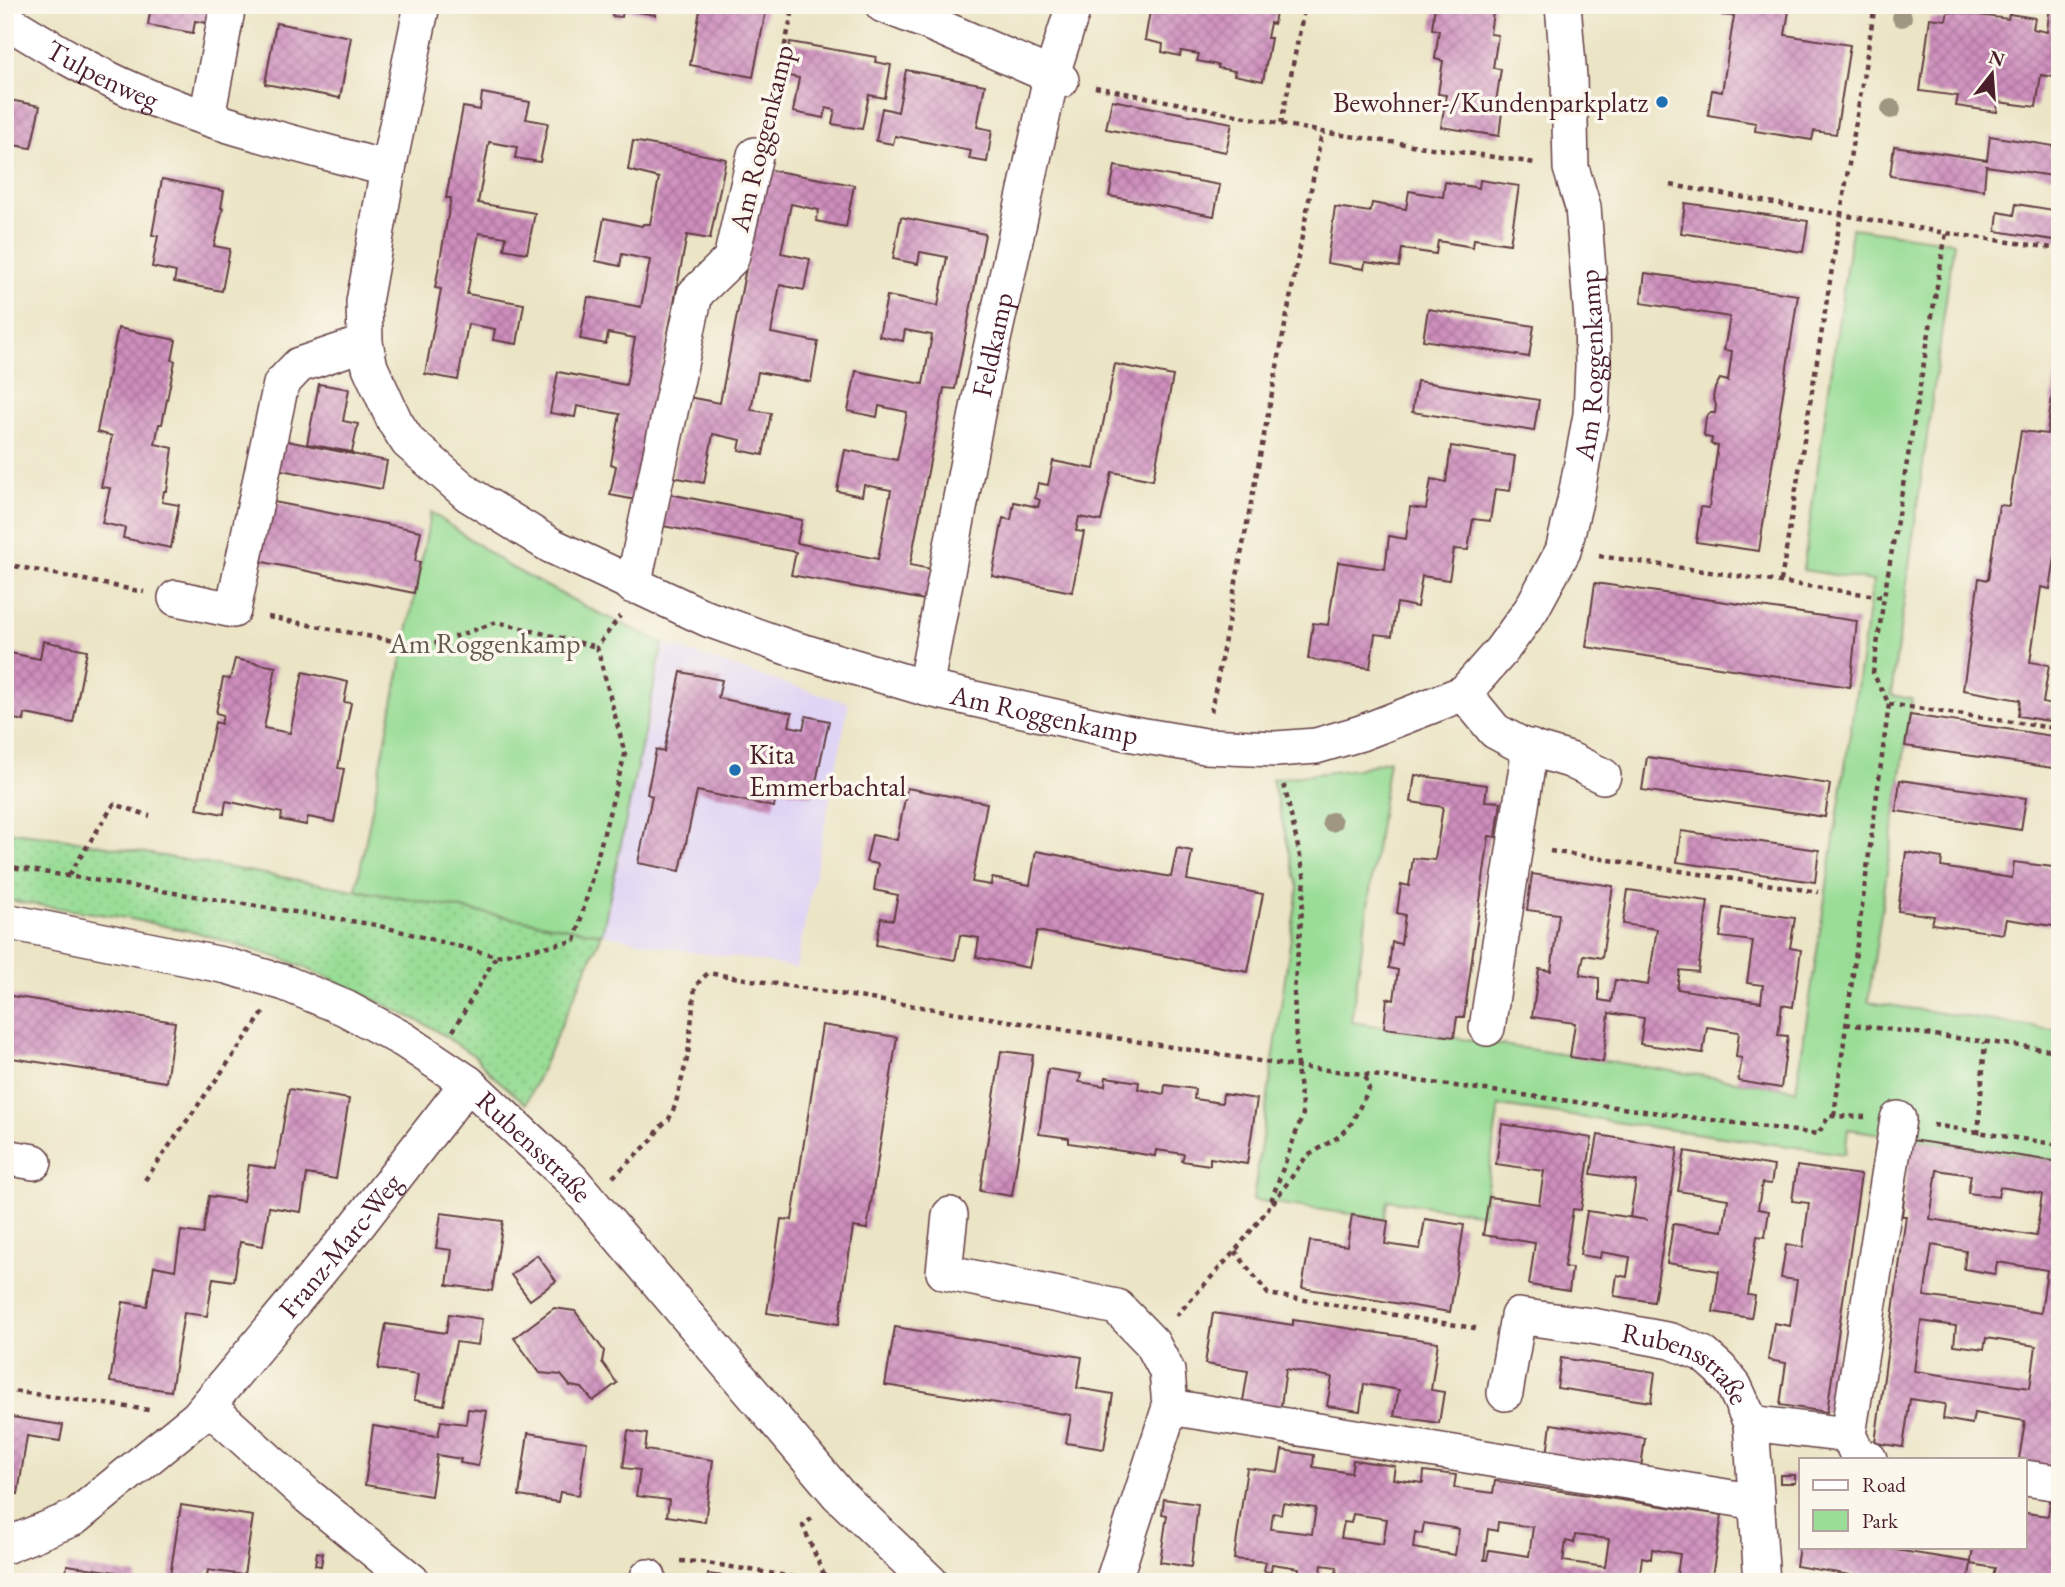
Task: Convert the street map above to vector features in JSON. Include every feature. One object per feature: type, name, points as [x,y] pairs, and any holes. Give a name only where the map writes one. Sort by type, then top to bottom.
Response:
[{"type":"street","points":[[207,117],[228,5]]},
{"type":"street","name":"Am Roggenkamp","points":[[422,5],[364,302],[365,343],[370,367],[395,422],[408,442],[468,494],[552,546],[708,619],[925,688],[1128,733],[1205,746],[1276,749],[1316,746],[1361,733],[1464,693],[1501,651],[1531,610],[1563,551],[1591,415],[1593,366],[1583,207],[1570,168],[1569,77],[1563,5]]},
{"type":"street","points":[[883,5],[1056,79]]},
{"type":"street","name":"Feldkamp","points":[[925,688],[979,404],[1074,5]]},
{"type":"street","name":"Tulpenweg","points":[[5,20],[132,90],[207,117],[388,169]]},
{"type":"street","name":"Am Roggenkamp","points":[[637,588],[695,294],[731,259],[755,155]]},
{"type":"street","points":[[176,598],[233,610],[281,384],[299,365],[365,343]]},
{"type":"street","points":[[1464,693],[1495,731],[1523,746],[1570,760],[1603,776]]},
{"type":"street","points":[[1487,1028],[1530,747]]},
{"type":"street","name":"Rubensstraße","points":[[5,921],[227,966],[285,983],[345,1008],[404,1040],[455,1074],[571,1179],[838,1494],[930,1582]]},
{"type":"street","name":"Franz-Marc-Weg","points":[[5,1546],[74,1518],[203,1412],[356,1227],[455,1074]]},
{"type":"street","points":[[1751,1423],[1858,1447],[1898,1119]]},
{"type":"street","points":[[950,1216],[944,1272],[1117,1307],[1152,1343],[1167,1371],[1170,1407],[1113,1582]]},
{"type":"street","name":"Rubensstraße","points":[[1515,1334],[1518,1316],[1592,1326],[1671,1341],[1703,1354],[1720,1369],[1734,1386],[1751,1423],[1762,1582]]},
{"type":"street","points":[[1505,1392],[1515,1334]]},
{"type":"street","points":[[1170,1407],[1758,1502]]},
{"type":"street","points":[[203,1412],[413,1582]]},
{"type":"street","points":[[2026,1478],[2060,1483]]},
{"type":"path","name":"Am Roggenkamp","points":[[755,155],[763,143],[794,5]]},
{"type":"path","points":[[1281,124],[1305,5]]},
{"type":"path","points":[[1781,581],[1875,5]]},
{"type":"path","points":[[1056,79],[1322,132],[1570,168]]},
{"type":"path","points":[[1205,746],[1322,132]]},
{"type":"path","points":[[1671,185],[1945,233],[2060,249]]},
{"type":"path","points":[[1834,1116],[1889,704],[1873,673],[1945,233]]},
{"type":"path","points":[[1563,551],[1884,597]]},
{"type":"path","points":[[5,564],[176,598]]},
{"type":"path","points":[[5,866],[376,925],[496,956],[575,941],[625,754],[597,647],[637,588]]},
{"type":"path","points":[[233,610],[425,647],[497,622],[597,647]]},
{"type":"path","points":[[1889,704],[2060,729]]},
{"type":"path","points":[[1268,1209],[1303,1114],[1297,1067],[1294,991],[1305,878],[1276,749]]},
{"type":"path","points":[[69,875],[114,804],[150,816]]},
{"type":"path","points":[[1515,846],[1818,892]]},
{"type":"path","points":[[455,1074],[453,1030],[496,956]]},
{"type":"path","points":[[590,1200],[652,1140],[669,1119],[688,1055],[695,986],[708,972],[1297,1067],[1818,1134],[1829,1116],[1834,1116],[1898,1119],[1978,1134],[2060,1145]]},
{"type":"path","points":[[145,1180],[285,983]]},
{"type":"path","points":[[1846,1024],[2060,1051]]},
{"type":"path","points":[[1978,1134],[1985,1042]]},
{"type":"path","points":[[1152,1343],[1235,1251],[1306,1157],[1338,1137],[1351,1124],[1368,1089],[1365,1074]]},
{"type":"path","points":[[1235,1251],[1268,1294],[1515,1334]]},
{"type":"path","points":[[5,1390],[203,1412]]},
{"type":"path","points":[[826,1582],[803,1526],[838,1494]]},
{"type":"path","points":[[647,1579],[679,1561],[701,1562],[826,1582]]},
{"type":"shaded area","points":[[663,643],[849,703],[796,968],[697,953],[602,934]]},
{"type":"green space","points":[[1852,228],[1954,242],[1891,695],[1912,699],[1868,1002],[2060,1031],[2060,1161],[1848,1129],[1845,1154],[1499,1106],[1483,1214],[1388,1200],[1384,1219],[1253,1200],[1298,888],[1272,779],[1357,769],[1389,760],[1351,1022],[1796,1090],[1873,581],[1803,570]]},
{"type":"green space","points":[[431,512],[508,566],[663,643],[602,934],[356,890]]},
{"type":"green space","points":[[5,831],[67,839],[602,934],[526,1104],[491,1074],[476,1057],[429,1026],[289,961],[199,933],[126,918],[5,900]]},
{"type":"building","points":[[151,5],[210,5],[207,23],[195,21],[193,33],[148,25]]},
{"type":"building","points":[[614,5],[656,5],[655,15],[623,9],[622,17],[612,16]]},
{"type":"building","points":[[701,5],[767,5],[753,77],[690,65]]},
{"type":"building","points":[[1151,5],[1277,5],[1274,24],[1270,23],[1267,38],[1271,38],[1263,81],[1234,75],[1235,71],[1197,61],[1199,54],[1181,51],[1180,56],[1162,52],[1163,44],[1145,40]]},
{"type":"building","points":[[1435,5],[1494,5],[1490,34],[1498,35],[1493,68],[1501,69],[1496,102],[1503,103],[1499,136],[1441,127],[1446,95],[1438,94],[1443,61],[1435,59],[1439,30],[1432,29]]},
{"type":"building","points":[[1724,5],[1790,5],[1785,35],[1850,45],[1836,134],[1814,131],[1812,140],[1755,131],[1756,123],[1708,115],[1712,90],[1722,92],[1734,16],[1722,15]]},
{"type":"building","points":[[2050,5],[2060,5],[2060,78],[2041,75],[2036,107],[1998,102],[1997,112],[1956,106],[1958,96],[1920,91],[1930,18],[1946,20],[1948,11],[2008,19],[2009,14],[2035,18],[2033,29],[2047,32]]},
{"type":"building","points":[[276,23],[351,37],[340,98],[265,84]]},
{"type":"building","points":[[790,42],[876,57],[875,62],[891,65],[885,98],[869,95],[862,129],[832,124],[835,110],[826,108],[824,118],[793,112],[799,78],[783,75]]},
{"type":"building","points":[[906,70],[985,85],[977,127],[992,130],[987,162],[969,159],[971,151],[895,136],[893,144],[876,141],[882,108],[898,112]]},
{"type":"building","points":[[482,93],[530,102],[526,119],[548,123],[540,162],[515,158],[517,147],[489,142],[478,203],[535,213],[527,253],[504,249],[506,237],[479,233],[467,294],[524,304],[517,344],[493,340],[495,329],[468,324],[458,380],[425,374],[441,289],[435,288],[451,198],[446,198],[463,107],[480,110]]},
{"type":"building","points":[[5,99],[40,106],[31,148],[13,145],[11,156],[14,157],[9,182],[5,181]]},
{"type":"building","points":[[1112,100],[1232,123],[1226,152],[1106,129]]},
{"type":"building","points":[[1990,136],[2060,147],[2060,177],[1986,166],[1984,190],[1890,176],[1894,146],[1987,160]]},
{"type":"building","points":[[633,141],[726,159],[710,239],[687,235],[636,500],[610,495],[616,466],[611,464],[620,414],[577,406],[575,417],[550,413],[558,372],[626,385],[635,338],[608,333],[606,344],[580,339],[588,297],[641,307],[650,260],[622,254],[620,266],[596,261],[604,218],[642,226],[650,224],[659,178],[628,170]]},
{"type":"building","points":[[1115,166],[1220,185],[1214,216],[1109,196]]},
{"type":"building","points":[[765,169],[854,185],[846,227],[816,221],[819,210],[791,204],[781,253],[810,259],[804,290],[780,285],[771,333],[818,342],[811,382],[758,372],[751,410],[771,413],[763,455],[739,450],[741,440],[713,434],[704,483],[673,477],[688,397],[720,403]]},
{"type":"building","points":[[162,179],[224,191],[214,246],[230,249],[222,291],[174,282],[176,272],[152,267],[158,236],[152,235]]},
{"type":"building","points":[[1480,180],[1519,186],[1510,244],[1474,239],[1473,247],[1438,241],[1436,254],[1402,249],[1399,267],[1365,262],[1364,269],[1327,263],[1335,207],[1370,212],[1372,203],[1406,209],[1409,191],[1443,197],[1445,182],[1479,188]]},
{"type":"building","points":[[1685,203],[1808,221],[1803,252],[1681,233]]},
{"type":"building","points":[[2016,204],[2060,211],[2060,241],[1996,231],[1998,212],[2014,215]]},
{"type":"building","points":[[901,217],[985,234],[955,389],[944,388],[910,565],[936,570],[930,601],[791,575],[796,552],[663,526],[669,494],[802,520],[797,543],[878,559],[891,490],[864,485],[862,496],[837,491],[845,450],[897,460],[907,412],[879,406],[877,417],[848,411],[856,371],[923,384],[932,335],[905,330],[903,341],[879,336],[887,296],[938,306],[947,257],[920,252],[918,264],[893,259]]},
{"type":"building","points":[[1645,273],[1798,295],[1759,551],[1696,542],[1701,507],[1709,508],[1718,446],[1711,444],[1712,438],[1704,435],[1706,417],[1715,413],[1713,397],[1720,379],[1728,381],[1732,351],[1724,350],[1730,317],[1641,303]]},
{"type":"building","points":[[1428,309],[1534,326],[1529,357],[1423,340]]},
{"type":"building","points":[[118,328],[176,340],[172,360],[175,361],[162,424],[159,424],[155,444],[173,448],[167,491],[164,491],[162,502],[179,505],[171,548],[123,538],[125,528],[102,523],[110,488],[101,487],[112,436],[97,432]]},
{"type":"building","points":[[2057,360],[2060,360],[2060,526],[2050,589],[2041,587],[2030,662],[2049,665],[2043,703],[2052,705],[2050,721],[2018,716],[2020,700],[1963,690],[1979,578],[1988,580],[1999,505],[2009,506],[2021,431],[2047,434]]},
{"type":"building","points":[[1115,364],[1173,376],[1153,480],[1112,472],[1101,521],[1079,517],[1076,531],[1084,532],[1072,592],[992,576],[1003,518],[1011,520],[1014,502],[1038,507],[1040,500],[1035,498],[1038,483],[1048,485],[1053,461],[1094,469]]},
{"type":"building","points":[[1417,381],[1539,400],[1534,431],[1412,412]]},
{"type":"building","points":[[319,384],[349,389],[343,421],[358,424],[352,452],[307,444]]},
{"type":"building","points":[[282,440],[387,461],[382,489],[276,469]]},
{"type":"building","points":[[1451,446],[1515,456],[1510,491],[1495,489],[1490,521],[1473,519],[1468,550],[1454,549],[1449,580],[1422,576],[1417,607],[1397,603],[1392,636],[1375,634],[1370,668],[1308,659],[1313,623],[1328,625],[1338,562],[1385,569],[1389,536],[1406,539],[1410,507],[1426,509],[1431,479],[1446,482]]},
{"type":"building","points":[[269,501],[421,531],[415,561],[420,562],[414,593],[258,561]]},
{"type":"building","points":[[1595,583],[1857,621],[1850,687],[1586,647]]},
{"type":"building","points":[[43,641],[87,650],[73,723],[25,714],[24,721],[5,717],[5,652],[40,659]]},
{"type":"building","points":[[235,659],[276,667],[264,728],[290,733],[303,672],[348,682],[344,702],[351,703],[338,768],[344,769],[334,822],[308,817],[306,825],[281,820],[282,813],[226,801],[224,814],[197,809],[215,722],[221,724],[223,715],[216,713],[223,678],[230,679]]},
{"type":"building","name":"Kita Emmerbachtal","points":[[681,672],[722,680],[718,698],[792,713],[789,726],[803,729],[806,716],[829,721],[813,796],[777,789],[774,807],[697,791],[680,871],[638,863],[652,796],[647,794],[656,750],[664,752]]},
{"type":"building","points":[[1910,715],[2060,737],[2060,769],[1905,746]]},
{"type":"building","points":[[1647,757],[1830,784],[1825,817],[1642,790]]},
{"type":"building","points":[[1415,775],[1487,785],[1485,801],[1501,802],[1496,837],[1489,836],[1464,1017],[1457,1017],[1454,1037],[1384,1028],[1387,998],[1394,1000],[1398,970],[1389,968],[1392,942],[1401,944],[1405,915],[1397,913],[1401,884],[1409,886],[1413,858],[1435,860],[1443,807],[1411,802]]},
{"type":"building","points":[[1900,780],[2026,798],[2021,830],[1896,811]]},
{"type":"building","points":[[907,788],[987,803],[972,882],[991,885],[992,878],[1030,885],[1036,851],[1171,877],[1177,848],[1192,851],[1187,880],[1263,894],[1248,972],[1037,931],[1029,968],[976,957],[979,938],[960,935],[955,960],[876,945],[881,918],[893,920],[898,895],[874,890],[878,864],[866,862],[872,835],[897,840]]},
{"type":"building","points":[[1681,831],[1819,850],[1815,882],[1677,862]]},
{"type":"building","points":[[1906,852],[1942,858],[1941,867],[2012,878],[2014,862],[2060,868],[2060,927],[2006,919],[2003,934],[1932,924],[1934,916],[1898,911]]},
{"type":"building","points":[[1532,874],[1613,886],[1602,958],[1584,955],[1580,975],[1599,978],[1599,1000],[1611,1002],[1615,980],[1648,985],[1657,929],[1623,924],[1628,890],[1708,901],[1698,972],[1680,970],[1677,989],[1761,1002],[1763,985],[1747,983],[1753,941],[1720,937],[1724,908],[1795,918],[1790,948],[1801,950],[1793,1007],[1782,1005],[1778,1035],[1788,1036],[1781,1088],[1738,1081],[1742,1058],[1736,1057],[1739,1032],[1707,1027],[1703,1053],[1640,1044],[1644,1018],[1609,1013],[1603,1062],[1570,1057],[1575,1023],[1532,1017],[1539,969],[1551,971],[1559,914],[1527,910]]},
{"type":"building","points":[[5,995],[175,1022],[166,1082],[5,1057]]},
{"type":"building","points":[[822,1025],[897,1037],[867,1229],[853,1227],[839,1324],[767,1313],[781,1219],[792,1220]]},
{"type":"building","points":[[1001,1051],[1033,1055],[1012,1196],[980,1191]]},
{"type":"building","points":[[1048,1069],[1081,1074],[1079,1082],[1105,1086],[1106,1077],[1139,1082],[1138,1089],[1164,1094],[1165,1085],[1195,1089],[1194,1099],[1222,1103],[1223,1094],[1257,1099],[1247,1164],[1210,1158],[1210,1165],[1182,1161],[1184,1154],[1156,1150],[1155,1156],[1069,1143],[1069,1138],[1039,1134]]},
{"type":"building","points":[[289,1089],[349,1099],[336,1179],[307,1174],[301,1212],[269,1207],[263,1246],[240,1242],[234,1281],[213,1278],[207,1316],[184,1313],[171,1391],[110,1382],[123,1302],[147,1306],[154,1266],[175,1270],[181,1231],[203,1234],[209,1196],[243,1201],[249,1165],[276,1169]]},
{"type":"building","points":[[1502,1124],[1592,1138],[1581,1210],[1573,1209],[1564,1267],[1572,1268],[1569,1291],[1529,1285],[1535,1243],[1483,1235],[1489,1197],[1539,1204],[1544,1171],[1496,1164]]},
{"type":"building","points":[[1598,1135],[1678,1148],[1654,1302],[1614,1296],[1617,1275],[1627,1277],[1630,1257],[1601,1252],[1600,1258],[1580,1255],[1587,1211],[1647,1220],[1630,1217],[1636,1181],[1591,1174]]},
{"type":"building","points":[[1911,1140],[2060,1162],[2060,1430],[2054,1469],[2026,1465],[2026,1458],[2019,1458],[2025,1421],[1974,1413],[1972,1424],[1943,1419],[1945,1404],[1910,1399],[1903,1447],[1875,1443],[1906,1216],[1902,1216]],"holes":[[[1937,1170],[1971,1175],[1968,1193],[1998,1197],[2000,1187],[2042,1194],[2036,1236],[1930,1219]],[[1932,1245],[1966,1251],[1964,1269],[1995,1274],[1997,1262],[2047,1270],[2041,1313],[1924,1296]],[[1921,1321],[1956,1326],[1954,1345],[1984,1349],[1986,1338],[2036,1346],[2030,1388],[1914,1371]]]},
{"type":"building","points":[[1685,1151],[1774,1166],[1771,1184],[1762,1183],[1758,1209],[1769,1211],[1765,1237],[1757,1236],[1748,1295],[1755,1296],[1751,1318],[1713,1312],[1719,1271],[1667,1263],[1673,1224],[1723,1231],[1728,1199],[1678,1191]]},
{"type":"building","points":[[1797,1166],[1861,1175],[1827,1412],[1780,1405],[1786,1363],[1768,1360],[1774,1323],[1790,1326],[1797,1280],[1781,1278],[1786,1245],[1803,1247],[1809,1203],[1792,1201]]},
{"type":"building","points":[[441,1213],[503,1221],[492,1291],[447,1285],[452,1250],[436,1248]]},
{"type":"building","points":[[1352,1215],[1388,1221],[1385,1244],[1420,1249],[1425,1219],[1464,1225],[1450,1312],[1302,1288],[1310,1241],[1347,1246]]},
{"type":"building","points":[[537,1255],[556,1281],[530,1300],[511,1275]]},
{"type":"building","points":[[554,1308],[575,1311],[604,1351],[602,1362],[617,1383],[593,1401],[582,1388],[570,1386],[561,1375],[540,1373],[514,1338]]},
{"type":"building","points":[[1213,1313],[1293,1325],[1293,1320],[1438,1342],[1431,1390],[1444,1392],[1439,1423],[1394,1416],[1399,1390],[1364,1384],[1360,1411],[1327,1406],[1332,1377],[1286,1369],[1280,1413],[1242,1407],[1248,1371],[1205,1364]]},
{"type":"building","points":[[449,1314],[482,1319],[478,1345],[456,1342],[444,1405],[414,1400],[418,1375],[378,1369],[386,1324],[446,1333]]},
{"type":"building","points":[[895,1327],[1082,1357],[1077,1388],[1113,1394],[1104,1449],[1066,1443],[1071,1415],[885,1385]]},
{"type":"building","points":[[1561,1358],[1655,1372],[1651,1402],[1557,1388]]},
{"type":"building","points":[[468,1409],[487,1411],[478,1466],[460,1463],[461,1459],[437,1455],[431,1496],[365,1485],[373,1426],[438,1436],[441,1421],[466,1424]]},
{"type":"building","points":[[5,1416],[63,1425],[60,1441],[27,1436],[18,1494],[5,1492]]},
{"type":"building","points":[[1551,1424],[1645,1438],[1641,1468],[1547,1455]]},
{"type":"building","points":[[628,1431],[647,1434],[645,1450],[713,1460],[705,1522],[667,1516],[669,1500],[636,1496],[640,1470],[623,1468]]},
{"type":"building","points":[[528,1433],[587,1442],[579,1495],[560,1492],[558,1502],[519,1496]]},
{"type":"building","points":[[1282,1450],[1314,1455],[1313,1467],[1351,1473],[1353,1460],[1395,1466],[1393,1479],[1423,1483],[1424,1471],[1456,1475],[1454,1488],[1493,1493],[1495,1481],[1722,1515],[1711,1582],[1676,1582],[1680,1554],[1652,1549],[1651,1559],[1642,1557],[1639,1582],[1370,1582],[1370,1578],[1344,1574],[1340,1582],[1335,1581],[1337,1567],[1322,1565],[1319,1582],[1297,1582],[1299,1568],[1272,1564],[1271,1572],[1264,1571],[1266,1562],[1234,1559],[1247,1468],[1278,1472]],"holes":[[[1283,1503],[1316,1508],[1312,1534],[1271,1529],[1273,1513],[1281,1514]],[[1353,1514],[1387,1519],[1383,1544],[1341,1538],[1344,1522],[1351,1523]],[[1498,1522],[1533,1527],[1529,1556],[1489,1550],[1487,1560],[1484,1560],[1488,1529],[1497,1531]],[[1424,1523],[1459,1529],[1455,1555],[1413,1548],[1415,1532],[1422,1534]],[[1575,1535],[1609,1539],[1605,1567],[1563,1561],[1566,1541],[1574,1543]]]},
{"type":"building","points":[[1780,1475],[1795,1475],[1795,1483],[1780,1483]]},
{"type":"building","points":[[1164,1499],[1198,1504],[1191,1567],[1160,1562],[1167,1515],[1162,1514]]},
{"type":"building","points":[[2050,1501],[2060,1503],[2060,1582],[1992,1581],[1995,1568],[1971,1564],[1968,1582],[1893,1582],[1796,1566],[1799,1547],[1883,1548],[1971,1562],[1973,1548],[2026,1548],[2026,1513],[2048,1516]]},
{"type":"building","points":[[181,1505],[253,1516],[244,1575],[208,1570],[206,1582],[169,1582]]},
{"type":"building","points":[[317,1552],[323,1553],[321,1566],[315,1565]]},
{"type":"building","points":[[67,1565],[137,1575],[136,1582],[65,1582]]},
{"type":"building","points":[[708,1574],[754,1580],[754,1582],[707,1582]]},
{"type":"place","name":"Bewohner-/Kundenparkplatz","points":[[1662,102]]},
{"type":"place","name":"Kita Emmerbachtal","points":[[735,770]]}]
